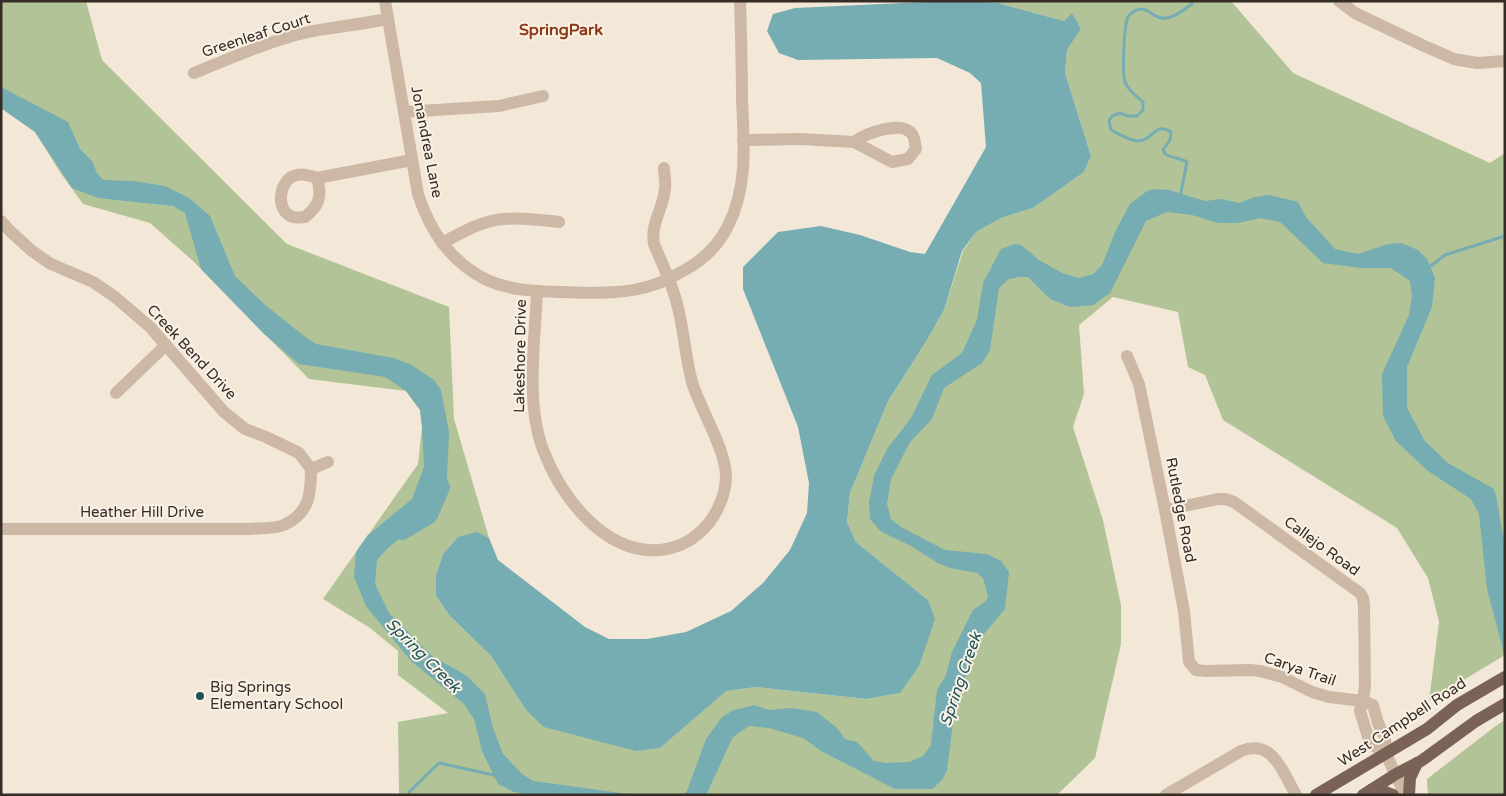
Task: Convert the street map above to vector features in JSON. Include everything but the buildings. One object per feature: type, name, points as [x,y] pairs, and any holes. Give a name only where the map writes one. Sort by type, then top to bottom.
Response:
[{"type":"main road","name":"West Campbell Road","points":[[1316,795],[1427,729],[1457,705],[1505,677]]},
{"type":"main road","points":[[1367,792],[1417,763],[1493,710],[1505,704]]},
{"type":"main road","points":[[1407,795],[1410,778],[1417,763]]},
{"type":"main road","points":[[1367,792],[1382,791],[1393,795]]},
{"type":"street","name":"Jonandrea Lane","points":[[385,1],[418,194],[423,210],[435,233],[459,260],[487,280],[504,287],[520,290],[573,292],[618,291],[655,285],[692,266],[709,253],[728,227],[740,195],[742,179],[744,140],[740,1]]},
{"type":"street","points":[[1339,1],[1355,13],[1454,59],[1477,63],[1505,61]]},
{"type":"street","name":"Greenleaf Court","points":[[194,73],[258,48],[308,32],[388,19]]},
{"type":"street","points":[[404,112],[499,106],[543,96]]},
{"type":"street","points":[[744,140],[800,139],[854,142]]},
{"type":"street","points":[[317,178],[412,160]]},
{"type":"street","name":"Lakeshore Drive","points":[[537,291],[533,409],[540,443],[566,493],[580,512],[600,530],[628,547],[643,550],[664,549],[692,540],[704,529],[718,509],[726,477],[721,455],[692,382],[677,302],[652,236],[665,188],[664,168]]},
{"type":"street","points":[[442,243],[483,223],[503,219],[559,222]]},
{"type":"street","name":"Creek Bend Drive","points":[[1,221],[32,251],[51,264],[93,282],[115,297],[150,328],[224,412],[245,429],[299,453],[311,469]]},
{"type":"street","points":[[116,393],[166,345]]},
{"type":"street","name":"Rutledge Road","points":[[1127,356],[1139,384],[1184,611],[1190,662],[1196,670]]},
{"type":"street","points":[[311,469],[328,462]]},
{"type":"street","name":"Heather Hill Drive","points":[[1,529],[249,529],[283,526],[296,517],[307,504],[311,488],[311,469]]},
{"type":"street","name":"Callejo Road","points":[[1165,510],[1225,499],[1234,502],[1360,593],[1364,606],[1365,685],[1360,711],[1370,743],[1386,754],[1407,795]]},
{"type":"street","name":"Carya Trail","points":[[1196,670],[1260,671],[1282,677],[1312,692],[1329,697],[1363,701]]},
{"type":"street","points":[[1166,795],[1241,751],[1257,747],[1273,756],[1296,795]]},
{"type":"green space","points":[[1,1],[86,1],[102,60],[287,244],[449,307],[454,419],[489,538],[477,533],[458,537],[443,554],[436,575],[450,616],[491,656],[526,710],[660,748],[725,691],[756,687],[867,699],[900,693],[928,600],[856,542],[847,522],[850,493],[888,401],[944,310],[963,251],[976,232],[1001,218],[1033,208],[1084,172],[1091,156],[1065,73],[1067,50],[1081,29],[1072,14],[1064,21],[998,3],[980,1],[1231,1],[1293,73],[1490,163],[1505,153],[1505,655],[1429,701],[1439,622],[1428,578],[1397,528],[1223,420],[1205,375],[1188,367],[1178,312],[1113,297],[1079,325],[1084,394],[1073,427],[1103,520],[1121,605],[1121,644],[1095,758],[1057,795],[399,795],[398,722],[448,713],[398,675],[398,651],[370,628],[323,599],[418,464],[422,427],[420,410],[406,391],[309,379],[193,261],[150,223],[83,204],[35,132],[1,108]]},
{"type":"green space","points":[[1505,720],[1505,795],[1428,795],[1427,779]]},
{"type":"water","points":[[947,1],[998,3],[1064,21],[1072,13],[1081,29],[1067,50],[1065,73],[1091,156],[1084,172],[1033,208],[1001,218],[976,232],[962,251],[944,310],[888,401],[850,493],[847,522],[856,542],[928,600],[935,619],[919,666],[900,693],[867,699],[756,687],[726,691],[660,748],[636,751],[544,727],[526,710],[491,656],[450,616],[436,595],[436,575],[443,554],[458,537],[477,532],[489,538],[498,560],[585,627],[609,639],[647,639],[686,632],[731,611],[763,583],[790,550],[807,513],[809,483],[798,427],[743,289],[743,267],[778,232],[821,226],[860,235],[910,252],[925,254],[986,147],[981,83],[970,73],[937,58],[798,60],[779,53],[767,31],[773,14],[795,8]]},
{"type":"water","points":[[1,87],[68,122],[80,149],[92,161],[97,173],[103,180],[133,181],[165,186],[189,198],[210,216],[235,276],[264,304],[304,336],[316,344],[393,358],[410,364],[434,380],[441,390],[449,432],[447,479],[438,502],[415,527],[389,547],[377,560],[375,584],[389,613],[432,656],[467,676],[485,694],[493,728],[503,754],[522,774],[533,781],[635,795],[533,795],[514,792],[498,784],[482,751],[474,719],[464,704],[411,661],[366,606],[354,577],[356,552],[367,536],[412,499],[424,467],[420,410],[406,391],[385,377],[299,364],[264,334],[201,269],[185,213],[173,206],[98,198],[72,188],[35,132],[1,108]]},
{"type":"water","points":[[1156,189],[1169,190],[1205,201],[1221,199],[1239,203],[1255,197],[1270,195],[1298,202],[1306,217],[1335,249],[1358,254],[1388,244],[1401,243],[1418,250],[1427,259],[1435,278],[1432,307],[1407,367],[1407,408],[1425,441],[1448,463],[1494,489],[1505,547],[1505,657],[1487,589],[1479,514],[1471,499],[1428,471],[1396,441],[1383,416],[1382,374],[1409,315],[1412,295],[1410,281],[1391,268],[1361,268],[1323,263],[1280,222],[1260,218],[1238,223],[1218,223],[1192,215],[1167,212],[1146,221],[1110,293],[1093,305],[1070,307],[1050,299],[1028,277],[1009,279],[999,288],[990,350],[982,363],[944,388],[932,419],[910,442],[891,479],[887,504],[891,519],[901,527],[945,550],[987,554],[1001,561],[1009,572],[1005,609],[983,635],[956,699],[947,770],[942,780],[932,789],[895,789],[821,751],[803,738],[769,728],[749,726],[733,737],[706,795],[683,795],[687,791],[706,739],[722,717],[734,710],[754,705],[769,710],[791,708],[817,712],[837,728],[845,739],[857,742],[874,761],[887,763],[909,762],[923,756],[931,745],[937,690],[946,675],[952,652],[973,610],[986,601],[988,596],[983,578],[977,573],[950,568],[938,563],[911,546],[880,531],[870,519],[869,502],[874,476],[887,449],[911,418],[932,375],[962,353],[977,320],[983,283],[1001,249],[1014,244],[1021,245],[1039,260],[1062,273],[1079,278],[1093,274],[1102,265],[1116,230],[1130,204],[1147,191]]},
{"type":"waterway","points":[[1180,197],[1187,162],[1165,154],[1163,150],[1170,140],[1171,132],[1161,129],[1143,140],[1135,141],[1111,130],[1109,121],[1112,116],[1120,113],[1127,116],[1137,116],[1143,110],[1143,102],[1128,88],[1124,77],[1125,39],[1128,17],[1140,9],[1146,10],[1158,17],[1172,17],[1192,4],[1192,1]]},
{"type":"waterway","points":[[1428,268],[1445,255],[1505,236]]},
{"type":"waterway","name":"Spring Creek","points":[[402,531],[429,515],[441,487]]},
{"type":"waterway","points":[[409,795],[409,792],[439,763],[498,776]]},
{"type":"place","name":"Big Springs Elementary School","points":[[200,696]]},
{"type":"district","name":"SpringPark","points":[[561,29]]}]
